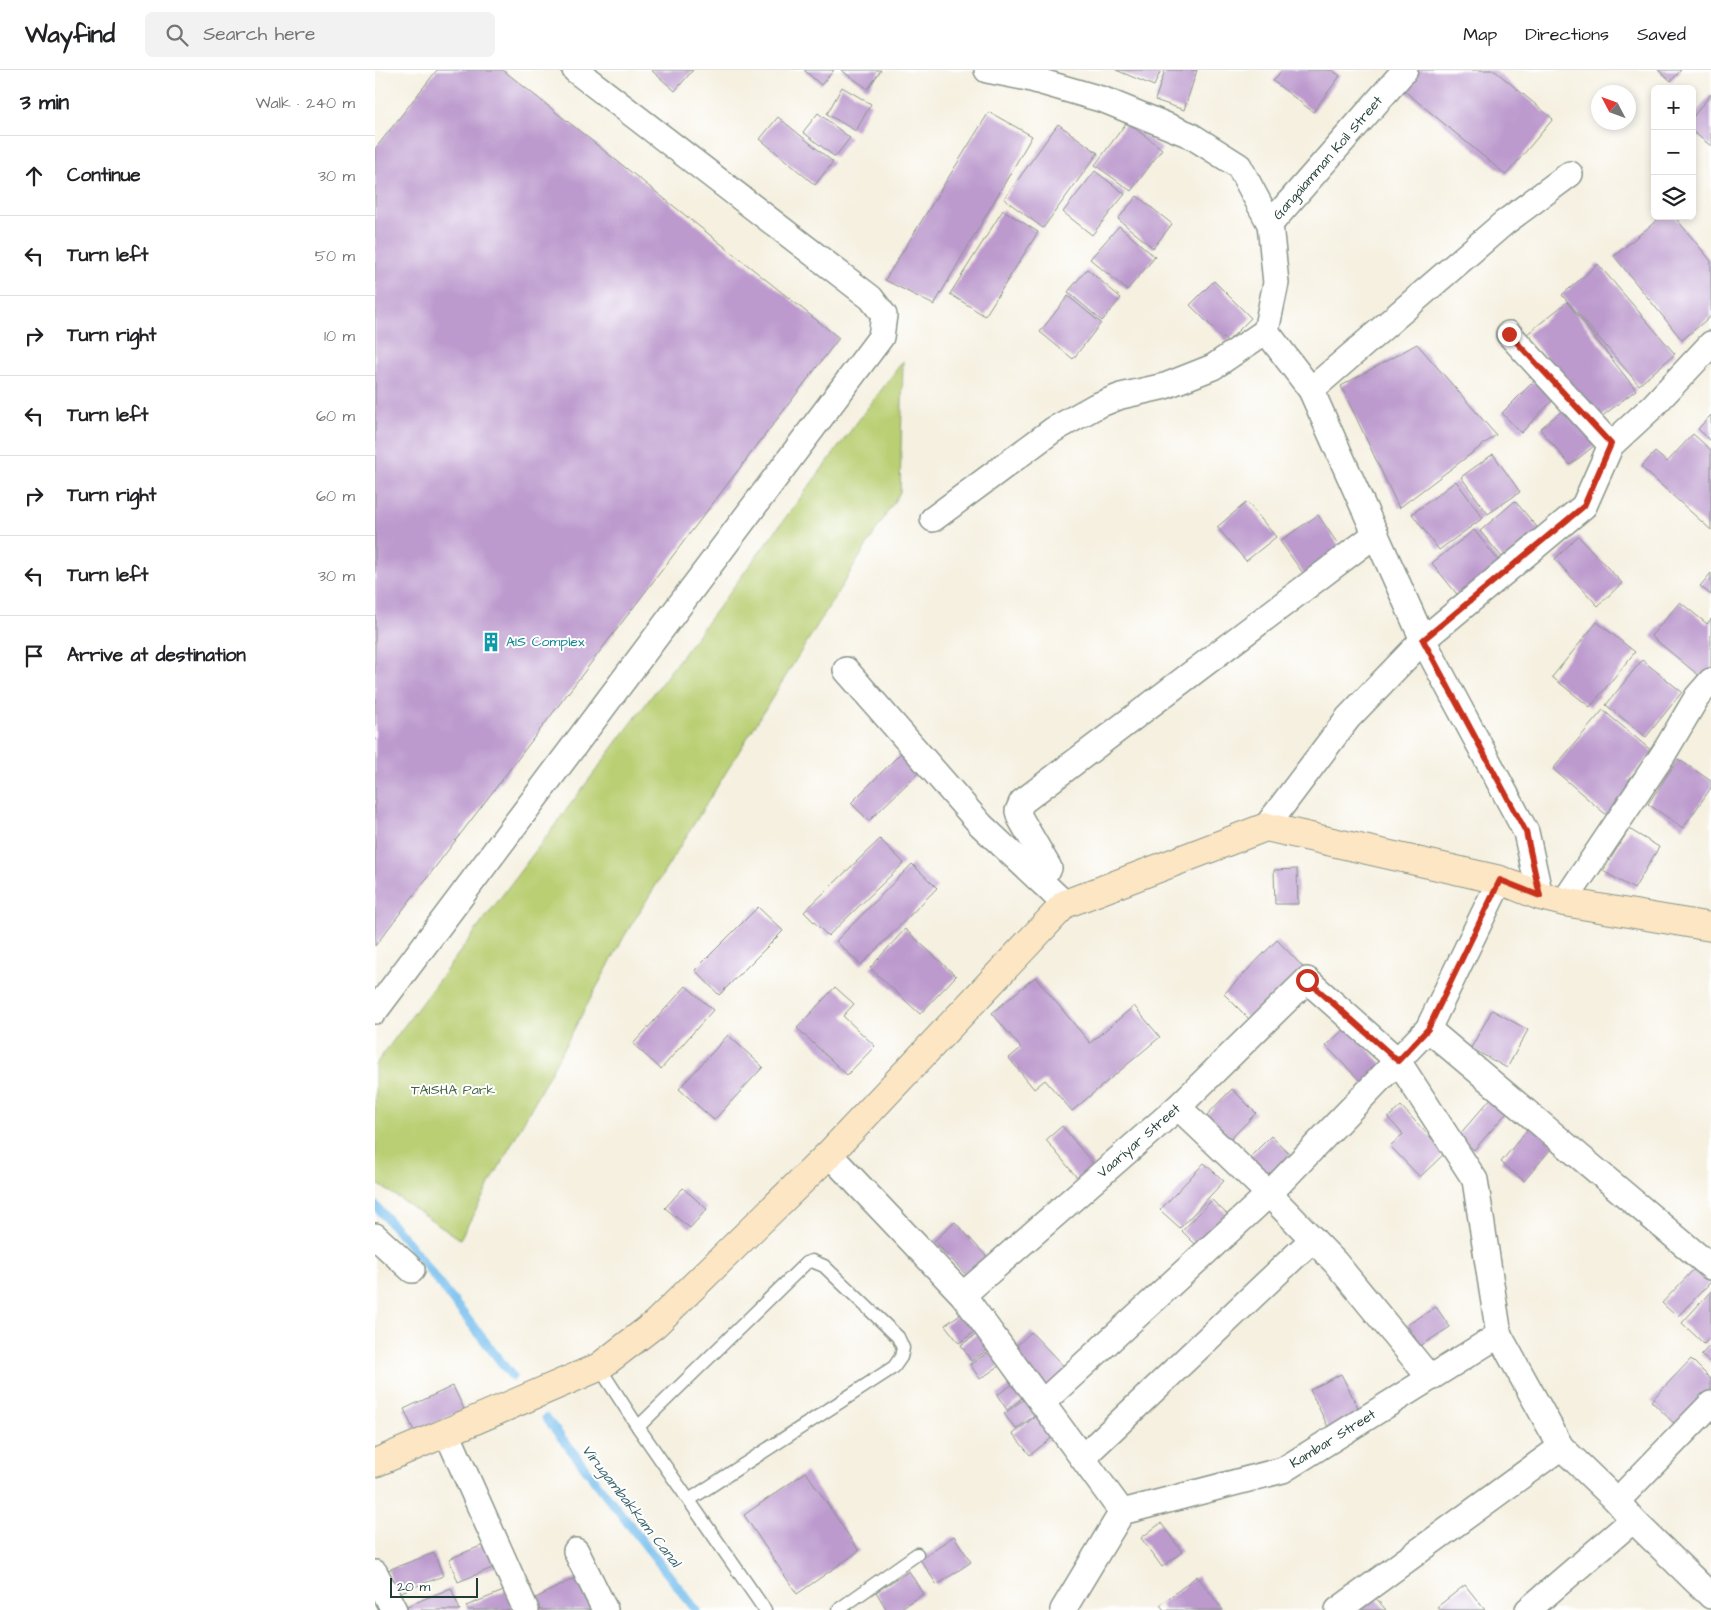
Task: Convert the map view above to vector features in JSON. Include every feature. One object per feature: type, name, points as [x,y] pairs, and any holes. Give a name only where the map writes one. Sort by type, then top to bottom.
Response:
[{"type":"street","points":[[375,1011],[881,337],[884,316],[871,298],[575,70]]},
{"type":"street","points":[[933,519],[1060,426],[1096,406],[1121,396],[1165,386],[1213,367],[1266,331],[1276,283],[1270,224],[1239,166],[1190,135],[1104,100],[1029,78],[987,70]]},
{"type":"street","name":"Gangaiamman Koil Street","points":[[1270,224],[1405,70]]},
{"type":"street","points":[[1311,390],[1504,223],[1570,174]]},
{"type":"street","points":[[1266,331],[1311,390],[1423,640],[1526,832],[1552,899]]},
{"type":"street","points":[[1509,334],[1611,444]]},
{"type":"street","points":[[375,1463],[599,1368],[655,1324],[829,1154],[1065,904],[1266,826],[1348,718],[1423,640],[1584,506],[1611,444],[1652,407],[1711,344]]},
{"type":"street","points":[[1049,868],[1019,818],[1018,811],[1022,802],[1376,534]]},
{"type":"street","points":[[846,670],[981,825],[1065,904]]},
{"type":"street","points":[[1552,899],[1664,753],[1697,697],[1711,681]]},
{"type":"street","points":[[1266,826],[1500,880],[1552,899],[1711,927]]},
{"type":"street","points":[[1041,1403],[1269,1194],[1428,1029],[1500,880]]},
{"type":"street","name":"Vaariyar Street","points":[[963,1295],[1178,1107],[1307,980],[1398,1061]]},
{"type":"street","points":[[1428,1029],[1711,1267]]},
{"type":"street","points":[[1398,1061],[1475,1180],[1499,1335],[1561,1447],[1711,1596]]},
{"type":"street","points":[[1178,1107],[1269,1194],[1335,1262],[1430,1378]]},
{"type":"street","points":[[829,1154],[963,1295],[1122,1512],[1063,1610]]},
{"type":"street","points":[[375,1236],[412,1270]]},
{"type":"street","points":[[1083,1457],[1313,1239]]},
{"type":"street","name":"Kambar Street","points":[[1122,1512],[1283,1470],[1499,1335]]},
{"type":"street","points":[[1617,1501],[1710,1405]]},
{"type":"street","points":[[447,1433],[526,1610]]},
{"type":"street","points":[[1338,1610],[1561,1447]]},
{"type":"street","points":[[1529,1610],[1633,1520]]},
{"type":"street","points":[[576,1551],[605,1610]]},
{"type":"street","points":[[375,1574],[394,1610]]},
{"type":"lane","points":[[638,1427],[806,1263],[811,1261],[825,1266],[897,1337],[903,1348],[901,1357],[894,1367],[689,1500]]},
{"type":"lane","points":[[599,1368],[765,1610]]},
{"type":"lane","points":[[838,1610],[917,1554]]},
{"type":"green space","name":"TAISHA Park","points":[[903,361],[900,492],[625,935],[460,1239],[375,1182],[375,1065]]},
{"type":"building","name":"AIS Complex","points":[[437,70],[503,70],[839,338],[375,946],[375,149]]},
{"type":"building","points":[[651,70],[693,70],[675,91]]},
{"type":"building","points":[[804,70],[834,70],[821,85]]},
{"type":"building","points":[[841,70],[881,70],[868,89]]},
{"type":"building","points":[[1116,70],[1161,70],[1154,86]]},
{"type":"building","points":[[1165,70],[1197,70],[1184,110],[1155,100]]},
{"type":"building","points":[[1282,70],[1332,70],[1340,76],[1313,112],[1273,81]]},
{"type":"building","points":[[1416,70],[1494,70],[1553,119],[1506,175],[1401,88]]},
{"type":"building","points":[[1658,70],[1681,70],[1671,81]]},
{"type":"building","points":[[842,87],[871,104],[856,131],[827,114]]},
{"type":"building","points":[[1711,94],[1711,146],[1696,134],[1696,113]]},
{"type":"building","points":[[989,112],[1032,136],[934,305],[885,280]]},
{"type":"building","points":[[818,113],[850,138],[835,157],[803,132]]},
{"type":"building","points":[[778,117],[833,162],[815,185],[760,139]]},
{"type":"building","points":[[1127,122],[1162,149],[1131,191],[1095,165]]},
{"type":"building","points":[[1058,124],[1098,153],[1043,228],[1004,199]]},
{"type":"building","points":[[1095,171],[1125,194],[1092,235],[1063,212]]},
{"type":"building","points":[[1137,196],[1172,224],[1153,248],[1118,219]]},
{"type":"building","points":[[1003,210],[1038,232],[985,316],[950,294]]},
{"type":"building","points":[[1657,220],[1677,220],[1711,261],[1711,316],[1682,340],[1614,256]]},
{"type":"building","points":[[1119,226],[1155,257],[1127,290],[1090,259]]},
{"type":"building","points":[[1598,264],[1675,354],[1639,385],[1562,295]]},
{"type":"building","points":[[1087,269],[1121,298],[1102,321],[1068,292]]},
{"type":"building","points":[[1214,281],[1251,318],[1227,342],[1190,305]]},
{"type":"building","points":[[1068,296],[1101,323],[1073,359],[1040,332]]},
{"type":"building","points":[[1567,302],[1636,390],[1596,421],[1527,334]]},
{"type":"building","points":[[1417,344],[1496,435],[1399,508],[1341,386]]},
{"type":"building","points":[[1535,380],[1554,399],[1521,433],[1502,413]]},
{"type":"building","points":[[1569,405],[1599,442],[1570,465],[1540,429]]},
{"type":"building","points":[[1711,415],[1711,441],[1698,429]]},
{"type":"building","points":[[1693,434],[1711,450],[1711,530],[1641,467],[1655,452],[1667,462]]},
{"type":"building","points":[[1493,454],[1520,492],[1488,514],[1461,477]]},
{"type":"building","points":[[1456,481],[1483,518],[1439,550],[1412,514]]},
{"type":"building","points":[[1515,501],[1542,533],[1507,563],[1480,531]]},
{"type":"building","points":[[1247,502],[1276,537],[1246,561],[1217,527]]},
{"type":"building","points":[[1318,515],[1342,550],[1305,576],[1280,541]]},
{"type":"building","points":[[1474,530],[1502,565],[1460,598],[1432,563]]},
{"type":"building","points":[[1578,536],[1622,583],[1598,606],[1555,559]]},
{"type":"building","points":[[1711,573],[1711,595],[1700,586]]},
{"type":"building","points":[[1680,602],[1707,624],[1711,619],[1711,668],[1703,679],[1651,636]]},
{"type":"building","points":[[1597,622],[1635,652],[1590,707],[1552,677]]},
{"type":"building","points":[[1642,660],[1682,692],[1646,737],[1606,705]]},
{"type":"building","points":[[1603,710],[1653,752],[1628,780],[1636,787],[1610,818],[1553,769]]},
{"type":"building","points":[[901,753],[919,772],[869,821],[851,803]]},
{"type":"building","points":[[1678,759],[1711,781],[1711,788],[1683,828],[1648,804]]},
{"type":"building","points":[[1629,829],[1659,847],[1634,889],[1603,871]]},
{"type":"building","points":[[880,839],[904,863],[828,936],[804,912]]},
{"type":"building","points":[[912,864],[937,888],[861,965],[836,941]]},
{"type":"building","points":[[1297,869],[1298,904],[1275,904],[1274,870]]},
{"type":"building","points":[[758,907],[783,931],[719,995],[695,970]]},
{"type":"building","points":[[905,929],[956,976],[920,1014],[870,968]]},
{"type":"building","points":[[1277,940],[1306,970],[1254,1024],[1224,994]]},
{"type":"building","points":[[1035,977],[1090,1043],[1134,1006],[1160,1037],[1072,1111],[1045,1080],[1034,1089],[1009,1058],[1021,1048],[992,1013]]},
{"type":"building","points":[[686,986],[713,1010],[661,1069],[633,1044]]},
{"type":"building","points":[[835,987],[854,1004],[843,1016],[875,1046],[847,1075],[797,1028]]},
{"type":"building","points":[[1492,1010],[1528,1030],[1507,1068],[1471,1048]]},
{"type":"building","points":[[1346,1027],[1385,1067],[1365,1086],[1326,1046]]},
{"type":"building","points":[[728,1035],[763,1067],[714,1120],[679,1089]]},
{"type":"building","points":[[1232,1089],[1256,1113],[1230,1140],[1206,1116]]},
{"type":"building","points":[[1493,1096],[1509,1110],[1474,1150],[1458,1136]]},
{"type":"building","points":[[1401,1106],[1445,1153],[1420,1177],[1390,1146],[1403,1134],[1388,1118]]},
{"type":"building","points":[[1531,1125],[1555,1144],[1524,1181],[1501,1162]]},
{"type":"building","points":[[1062,1126],[1095,1166],[1079,1180],[1046,1140]]},
{"type":"building","points":[[1271,1136],[1291,1155],[1266,1180],[1246,1161]]},
{"type":"building","points":[[1204,1163],[1224,1181],[1180,1228],[1160,1210]]},
{"type":"building","points":[[683,1188],[707,1209],[690,1228],[665,1208]]},
{"type":"building","points":[[1212,1200],[1230,1217],[1200,1249],[1182,1231]]},
{"type":"building","points":[[955,1222],[988,1258],[967,1276],[934,1241]]},
{"type":"building","points":[[1696,1267],[1711,1282],[1677,1317],[1662,1303]]},
{"type":"building","points":[[1711,1291],[1711,1336],[1704,1344],[1682,1323]]},
{"type":"building","points":[[970,1307],[984,1325],[959,1343],[945,1325]]},
{"type":"building","points":[[1436,1307],[1450,1327],[1420,1346],[1407,1325]]},
{"type":"building","points":[[986,1328],[997,1344],[971,1361],[961,1345]]},
{"type":"building","points":[[1031,1332],[1068,1371],[1045,1393],[1009,1353]]},
{"type":"building","points":[[1711,1344],[1711,1363],[1701,1355]]},
{"type":"building","points":[[998,1346],[1008,1360],[980,1379],[970,1364]]},
{"type":"building","points":[[1691,1359],[1711,1379],[1711,1398],[1681,1430],[1651,1401]]},
{"type":"building","points":[[1341,1374],[1361,1413],[1329,1429],[1310,1390]]},
{"type":"building","points":[[1016,1382],[1026,1395],[1007,1410],[997,1395]]},
{"type":"building","points":[[453,1386],[464,1409],[415,1433],[404,1409]]},
{"type":"building","points":[[1028,1396],[1040,1412],[1016,1429],[1004,1414]]},
{"type":"building","points":[[1037,1415],[1054,1436],[1030,1455],[1013,1434]]},
{"type":"building","points":[[806,1472],[859,1551],[797,1594],[744,1515]]},
{"type":"building","points":[[1161,1523],[1182,1552],[1162,1567],[1141,1538]]},
{"type":"building","points":[[954,1536],[971,1562],[937,1585],[920,1559]]},
{"type":"building","points":[[488,1543],[497,1566],[458,1582],[449,1559]]},
{"type":"building","points":[[434,1553],[443,1576],[396,1594],[388,1570]]},
{"type":"building","points":[[909,1571],[923,1594],[898,1610],[887,1610],[876,1592]]},
{"type":"building","points":[[581,1575],[599,1610],[534,1610],[530,1601]]},
{"type":"building","points":[[1197,1576],[1223,1610],[1164,1610],[1160,1605]]},
{"type":"building","points":[[1465,1585],[1485,1610],[1439,1610],[1437,1607]]},
{"type":"building","points":[[451,1588],[460,1610],[406,1610],[405,1607]]},
{"type":"building","points":[[506,1590],[514,1610],[468,1610],[466,1606]]},
{"type":"building","points":[[1375,1597],[1386,1610],[1359,1610]]},
{"type":"waterway","name":"Virugambakkam Canal","points":[[375,1205],[404,1238],[512,1376]]},
{"type":"waterway","name":"Virugambakkam Canal","points":[[546,1418],[696,1610]]},
{"type":"place","name":"AIS Complex","points":[[491,642]]},
{"type":"route","points":[[1307,980],[1398,1061],[1428,1029],[1500,880],[1540,896],[1526,832],[1423,640],[1584,506],[1611,444],[1509,334]]}]
